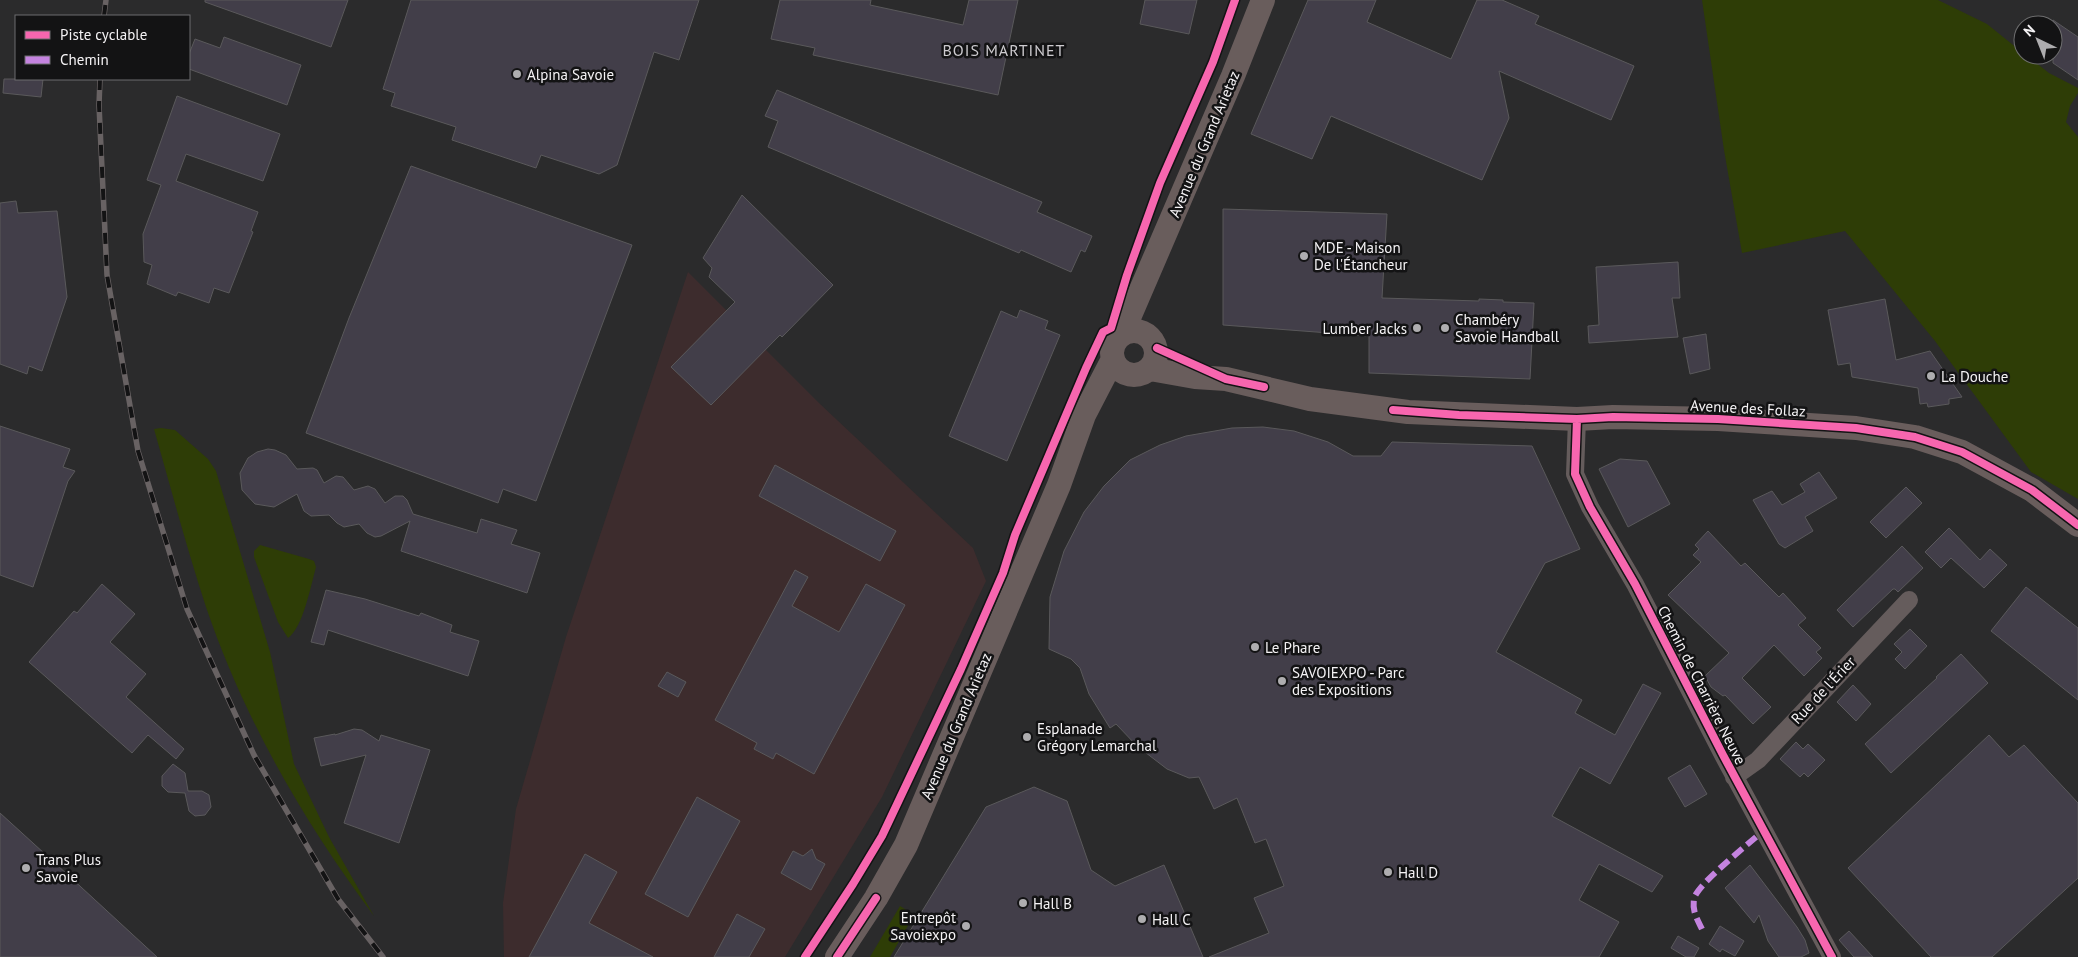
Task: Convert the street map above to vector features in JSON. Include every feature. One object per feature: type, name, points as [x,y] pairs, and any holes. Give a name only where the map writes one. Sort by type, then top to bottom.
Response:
[{"type":"main road","name":"Avenue du Grand Arietaz","points":[[837,957],[876,898],[906,845],[1058,485],[1084,415],[1113,359],[1113,345],[1122,334],[1143,287],[1233,76],[1263,0]]},
{"type":"main road","points":[[1113,359],[1120,370],[1147,357],[1148,302],[1143,287]]},
{"type":"main road","name":"Avenue des Follaz","points":[[1122,334],[1136,330],[1147,357],[1195,377],[1226,379],[1310,398],[1361,407],[1459,415],[1577,419],[1613,417],[1718,418],[1856,428],[1915,437],[1962,452],[2024,486],[2049,502],[2078,525]]},
{"type":"main road","name":"Avenue du Grand Arietaz","points":[[1058,485],[1092,419],[1106,398],[1147,357]]},
{"type":"street","name":"Chemin de Charrière Neuve","points":[[1577,419],[1575,474],[1598,523],[1634,584],[1734,777],[1832,957]]},
{"type":"street","name":"Rue de l'Érier","points":[[1734,777],[1758,760],[1909,600]]},
{"type":"shaded area","points":[[688,272],[819,403],[973,548],[986,581],[882,797],[785,957],[504,957],[503,903],[516,809],[566,637]]},
{"type":"green space","points":[[1702,0],[1938,0],[1987,24],[2013,45],[2013,65],[2039,65],[2049,73],[2078,88],[2078,93],[2070,106],[2066,122],[2078,137],[2078,499],[2031,472],[1935,341],[1845,231],[1742,253],[1724,150]]},
{"type":"green space","points":[[154,429],[175,430],[208,459],[216,471],[270,652],[294,764],[329,837],[374,916],[300,806],[257,729],[238,689],[206,607],[186,541]]},
{"type":"green space","points":[[260,545],[309,559],[314,561],[316,567],[302,616],[293,633],[288,638],[278,622],[254,557],[254,551]]},
{"type":"green space","points":[[900,906],[914,915],[890,957],[870,957]]},
{"type":"building","points":[[205,0],[348,0],[331,47],[205,2]]},
{"type":"building","name":"Alpina Savoie","points":[[411,0],[699,0],[679,60],[654,52],[617,165],[599,174],[541,155],[536,168],[452,140],[456,127],[391,106],[395,93],[383,89]]},
{"type":"building","points":[[780,0],[871,0],[870,5],[963,25],[969,0],[1018,0],[998,95],[813,55],[815,48],[771,39]]},
{"type":"building","points":[[1145,0],[1197,0],[1189,34],[1140,24]]},
{"type":"building","points":[[1308,0],[1376,0],[1367,22],[1451,59],[1477,0],[1502,0],[1539,16],[1535,24],[1634,66],[1611,120],[1499,71],[1509,118],[1482,180],[1331,116],[1312,159],[1251,134]]},
{"type":"building","points":[[2063,27],[2078,37],[2078,80],[2056,65],[2063,65]]},
{"type":"building","points":[[224,37],[301,65],[287,105],[190,69],[190,52],[195,39],[220,48]]},
{"type":"building","points":[[4,79],[43,80],[41,97],[3,93]]},
{"type":"building","points":[[777,90],[1042,202],[1037,212],[1092,236],[1085,252],[1081,250],[1071,272],[1021,250],[1019,253],[768,147],[778,121],[765,116]]},
{"type":"building","points":[[177,96],[280,134],[263,181],[186,154],[176,181],[258,212],[251,231],[253,232],[229,293],[214,288],[209,303],[178,292],[176,296],[147,284],[152,265],[144,262],[143,234],[161,185],[147,180]]},
{"type":"building","points":[[411,166],[632,245],[536,501],[503,489],[498,503],[306,433],[349,318]]},
{"type":"building","points":[[742,195],[833,285],[782,337],[780,335],[711,405],[671,367],[735,302],[709,277],[712,268],[703,258]]},
{"type":"building","points":[[16,201],[18,213],[57,211],[67,297],[42,371],[29,366],[27,374],[0,364],[0,203]]},
{"type":"building","name":"MDE - Maison De l'Étancheur","points":[[1223,209],[1387,214],[1382,298],[1479,301],[1479,299],[1534,303],[1530,379],[1369,373],[1369,336],[1223,325]]},
{"type":"building","points":[[1678,262],[1680,298],[1672,298],[1678,337],[1589,343],[1588,326],[1599,325],[1596,267]]},
{"type":"building","points":[[1885,299],[1896,360],[1930,351],[1962,397],[1949,399],[1949,404],[1928,407],[1927,403],[1920,404],[1918,388],[1852,377],[1850,363],[1838,365],[1828,310]]},
{"type":"building","points":[[1020,310],[1048,321],[1045,329],[1060,335],[1007,461],[949,436],[1001,311],[1017,318]]},
{"type":"building","points":[[1706,334],[1710,369],[1690,374],[1683,338]]},
{"type":"building","points":[[0,426],[70,449],[63,467],[75,471],[68,481],[33,587],[0,575]]},
{"type":"building","name":"SAVOIEXPO - Parc des Expositions","points":[[1263,427],[1294,431],[1328,442],[1353,456],[1381,456],[1392,442],[1532,446],[1580,549],[1545,563],[1496,652],[1582,700],[1575,713],[1615,735],[1643,684],[1661,693],[1610,784],[1580,767],[1552,816],[1663,876],[1652,892],[1599,864],[1579,900],[1619,922],[1599,957],[1209,957],[1269,933],[1254,898],[1284,886],[1266,839],[1255,843],[1237,798],[1214,809],[1199,777],[1189,778],[1167,769],[1137,746],[1116,724],[1110,728],[1089,694],[1080,668],[1071,659],[1049,649],[1050,597],[1064,551],[1084,512],[1104,486],[1130,460],[1160,445],[1186,436],[1232,428]]},
{"type":"building","points":[[268,449],[286,455],[297,469],[313,468],[317,470],[324,483],[336,476],[343,477],[354,490],[368,486],[375,489],[385,503],[395,496],[403,496],[407,500],[413,514],[477,533],[481,519],[517,530],[511,544],[540,553],[527,593],[401,551],[410,521],[381,536],[375,537],[367,533],[359,524],[344,527],[329,515],[311,516],[304,511],[297,494],[274,507],[255,504],[242,490],[240,473],[248,458],[257,452]]},
{"type":"building","points":[[1620,459],[1647,461],[1670,504],[1628,527],[1599,469]]},
{"type":"building","points":[[775,465],[896,531],[880,561],[759,496]]},
{"type":"building","points":[[1819,472],[1837,498],[1805,517],[1813,531],[1785,548],[1779,544],[1753,500],[1772,491],[1782,505],[1805,492],[1800,484]]},
{"type":"building","points":[[1906,487],[1922,503],[1886,538],[1870,522]]},
{"type":"building","points":[[1949,528],[1980,560],[1990,549],[2007,565],[1984,588],[1951,558],[1941,568],[1925,552]]},
{"type":"building","points":[[1708,531],[1741,566],[1745,563],[1779,597],[1783,593],[1806,618],[1798,625],[1821,648],[1816,652],[1822,658],[1804,676],[1774,645],[1742,678],[1771,707],[1753,724],[1725,695],[1723,696],[1711,687],[1705,676],[1729,653],[1668,595],[1701,562],[1693,555],[1699,549],[1695,545]]},
{"type":"building","points":[[1902,546],[1923,568],[1898,592],[1893,589],[1853,627],[1837,610]]},
{"type":"building","points":[[795,570],[808,577],[792,606],[839,632],[866,584],[905,605],[814,774],[776,753],[773,759],[754,749],[757,743],[715,720]]},
{"type":"building","points":[[102,584],[135,614],[110,642],[146,674],[126,697],[184,749],[176,759],[148,735],[132,753],[29,662],[74,611],[77,613]]},
{"type":"building","points":[[2026,587],[2078,628],[2078,700],[1991,631]]},
{"type":"building","points":[[326,590],[365,599],[419,616],[421,613],[452,625],[450,632],[479,641],[468,676],[328,630],[324,645],[311,642]]},
{"type":"building","points":[[1910,629],[1927,646],[1905,669],[1895,659],[1902,652],[1894,644]]},
{"type":"building","points":[[1961,654],[1988,683],[1891,773],[1865,744]]},
{"type":"building","points":[[667,672],[686,682],[678,697],[658,686]]},
{"type":"building","points":[[1853,685],[1871,704],[1856,721],[1837,702]]},
{"type":"building","points":[[354,729],[362,730],[379,741],[381,735],[430,750],[399,843],[344,823],[366,755],[321,766],[314,738],[335,735]]},
{"type":"building","points":[[1989,735],[2009,757],[2024,745],[2078,803],[2078,878],[1992,957],[1931,957],[1848,868]]},
{"type":"building","points":[[1796,742],[1803,749],[1808,744],[1825,760],[1808,777],[1804,773],[1800,777],[1780,759]]},
{"type":"building","points":[[173,764],[185,773],[188,791],[202,791],[209,795],[211,807],[205,815],[195,816],[189,811],[185,793],[168,792],[162,786],[162,776]]},
{"type":"building","points":[[1690,765],[1707,794],[1685,807],[1668,778]]},
{"type":"building","points":[[1034,787],[1067,801],[1091,870],[1115,886],[1164,865],[1203,957],[894,957],[986,807]]},
{"type":"building","points":[[697,797],[740,821],[688,917],[645,894]]},
{"type":"building","points":[[0,813],[56,864],[157,957],[0,957]]},
{"type":"building","points":[[812,849],[816,859],[825,864],[811,890],[781,873],[793,851],[803,856]]},
{"type":"building","points":[[585,854],[617,872],[589,923],[653,957],[529,957]]},
{"type":"building","points":[[1750,865],[1797,927],[1805,940],[1809,953],[1801,957],[1779,957],[1768,941],[1759,915],[1754,923],[1725,888]]},
{"type":"building","points":[[737,914],[765,929],[749,957],[714,957]]},
{"type":"building","points":[[1720,926],[1744,941],[1735,956],[1722,949],[1720,952],[1709,944]]},
{"type":"building","points":[[1849,931],[1873,957],[1854,957],[1839,940]]},
{"type":"building","points":[[1678,936],[1699,948],[1694,957],[1686,957],[1671,948]]},
{"type":"railway","points":[[104,15],[106,0]]},
{"type":"railway","points":[[100,80],[99,105],[107,275],[138,451],[187,609],[254,755],[338,899],[383,957]]},
{"type":"marked path","points":[[1702,929],[1695,915],[1694,899],[1697,893],[1713,874],[1763,831]]},
{"type":"cycle path","points":[[805,957],[882,836],[961,669],[1003,573],[1015,535],[1086,368],[1103,332],[1111,328],[1127,275],[1160,183],[1213,62],[1235,0]]},
{"type":"cycle path","points":[[1157,348],[1226,379],[1264,387]]},
{"type":"cycle path","points":[[1393,410],[1459,415],[1577,419],[1613,417],[1718,419],[1856,428],[1915,437],[1962,452],[2032,490],[2078,525]]},
{"type":"cycle path","points":[[1577,419],[1575,474],[1590,507],[1635,584],[1723,755],[1832,957]]},
{"type":"cycle path","points":[[837,957],[876,898]]},
{"type":"place","name":"Alpina Savoie","points":[[517,74]]},
{"type":"place","name":"MDE - Maison De l'Étancheur","points":[[1304,256]]},
{"type":"place","name":"Lumber Jacks","points":[[1417,328]]},
{"type":"place","name":"Chambéry Savoie Handball","points":[[1445,328]]},
{"type":"place","name":"La Douche","points":[[1931,376]]},
{"type":"place","name":"Le Phare","points":[[1255,647]]},
{"type":"place","name":"SAVOIEXPO - Parc des Expositions","points":[[1282,681]]},
{"type":"place","name":"Esplanade Grégory Lemarchal","points":[[1027,737]]},
{"type":"place","name":"Trans Plus Savoie","points":[[26,868]]},
{"type":"place","name":"Hall D","points":[[1388,872]]},
{"type":"place","name":"Hall B","points":[[1023,903]]},
{"type":"place","name":"Hall C","points":[[1142,919]]},
{"type":"place","name":"Entrepôt Savoiexpo","points":[[966,926]]},
{"type":"district","name":"BOIS MARTINET","points":[[1004,50]]}]
